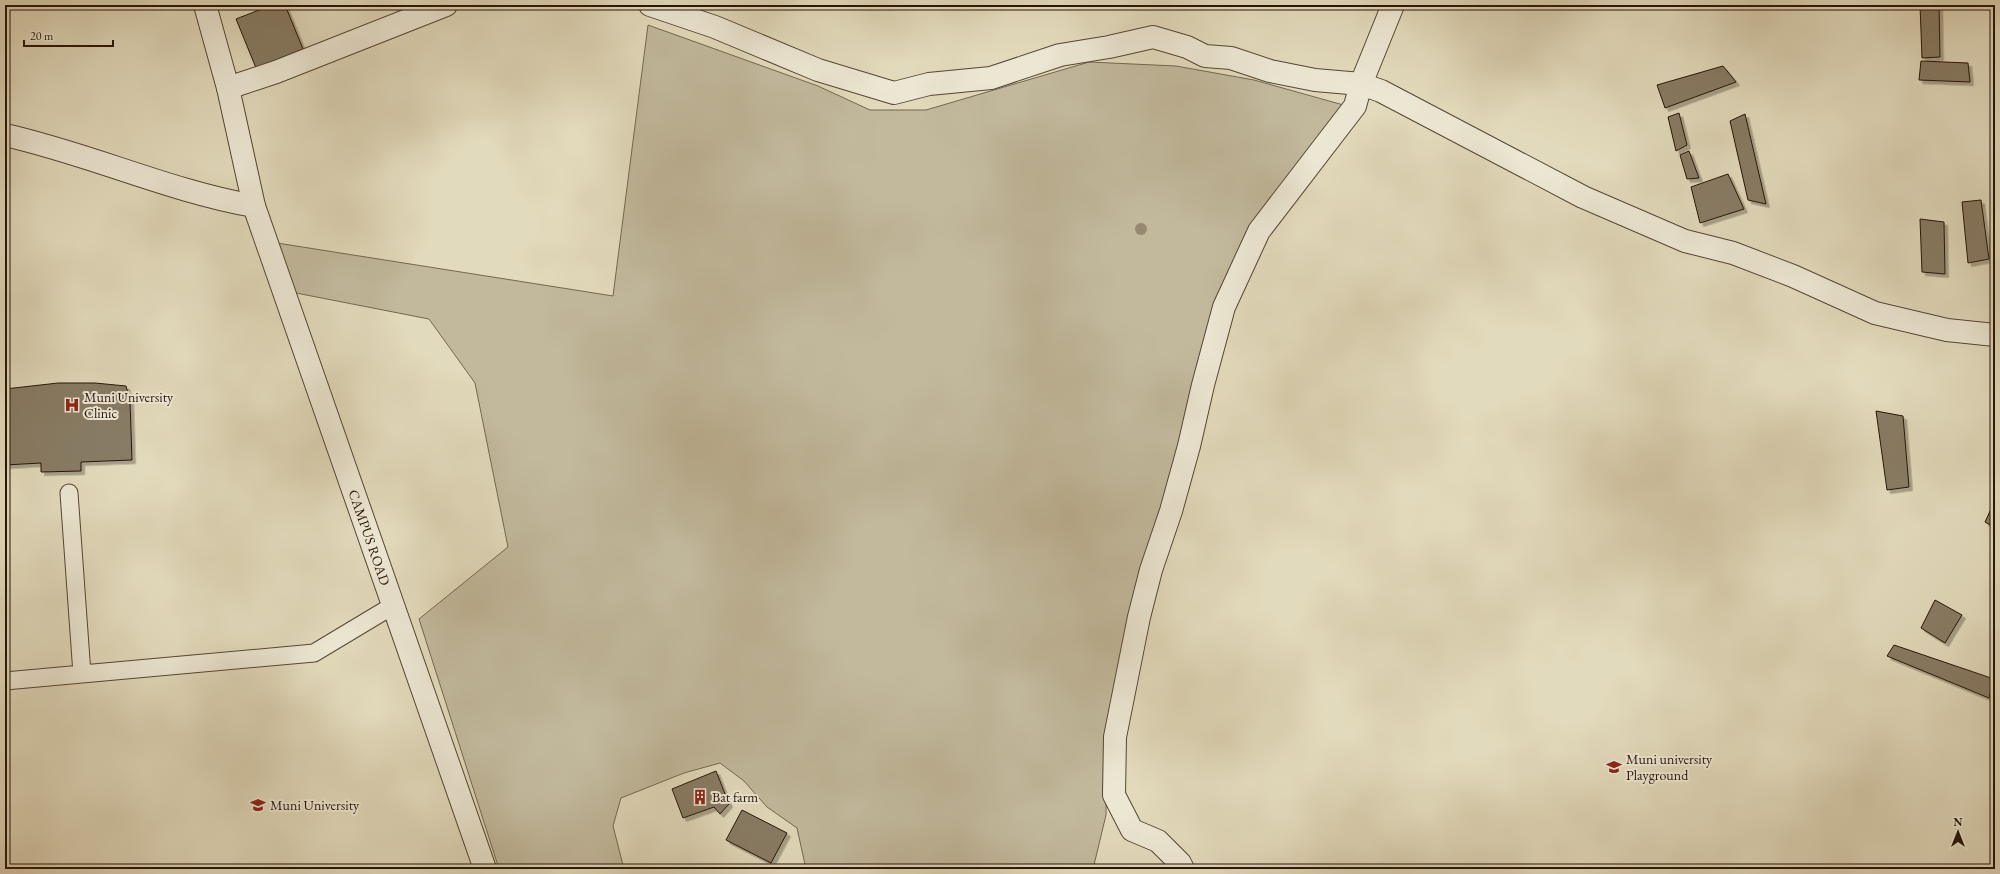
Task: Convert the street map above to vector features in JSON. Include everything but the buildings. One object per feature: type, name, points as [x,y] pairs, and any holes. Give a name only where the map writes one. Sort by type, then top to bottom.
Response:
[{"type":"street","name":"CAMPUS ROAD","points":[[205,5],[228,88],[254,206],[485,869]]},
{"type":"street","points":[[228,88],[276,72],[446,5]]},
{"type":"street","points":[[650,5],[730,33],[818,70],[894,94],[929,84],[991,78],[1060,55],[1110,47],[1153,37],[1187,47],[1205,56],[1231,58],[1270,71],[1314,80],[1361,84],[1381,91],[1583,197],[1685,241],[1733,253],[1793,276],[1875,313],[1947,330],[1995,335]]},
{"type":"street","points":[[1183,869],[1180,863],[1158,841],[1132,830],[1114,795],[1115,737],[1139,617],[1151,570],[1171,511],[1185,460],[1224,307],[1258,231],[1355,106],[1361,84],[1393,5]]},
{"type":"street","points":[[5,135],[100,162],[163,183],[224,200],[254,206]]},
{"type":"lane","points":[[69,493],[82,674]]},
{"type":"lane","points":[[5,681],[314,652],[394,605]]},
{"type":"shaded area","points":[[648,25],[818,86],[870,110],[926,110],[1089,62],[1176,66],[1254,80],[1347,106],[1262,216],[1107,744],[1106,815],[1093,869],[806,869],[797,828],[767,807],[744,781],[720,763],[684,773],[621,798],[613,826],[624,869],[499,869],[419,619],[508,547],[475,383],[429,319],[291,292],[277,243],[613,296]]},
{"type":"place","name":"Muni University Clinic","points":[[72,405]]},
{"type":"place","name":"Muni university Playground","points":[[1614,767]]},
{"type":"place","name":"Bat farm","points":[[700,797]]},
{"type":"place","name":"Muni University","points":[[258,805]]}]
